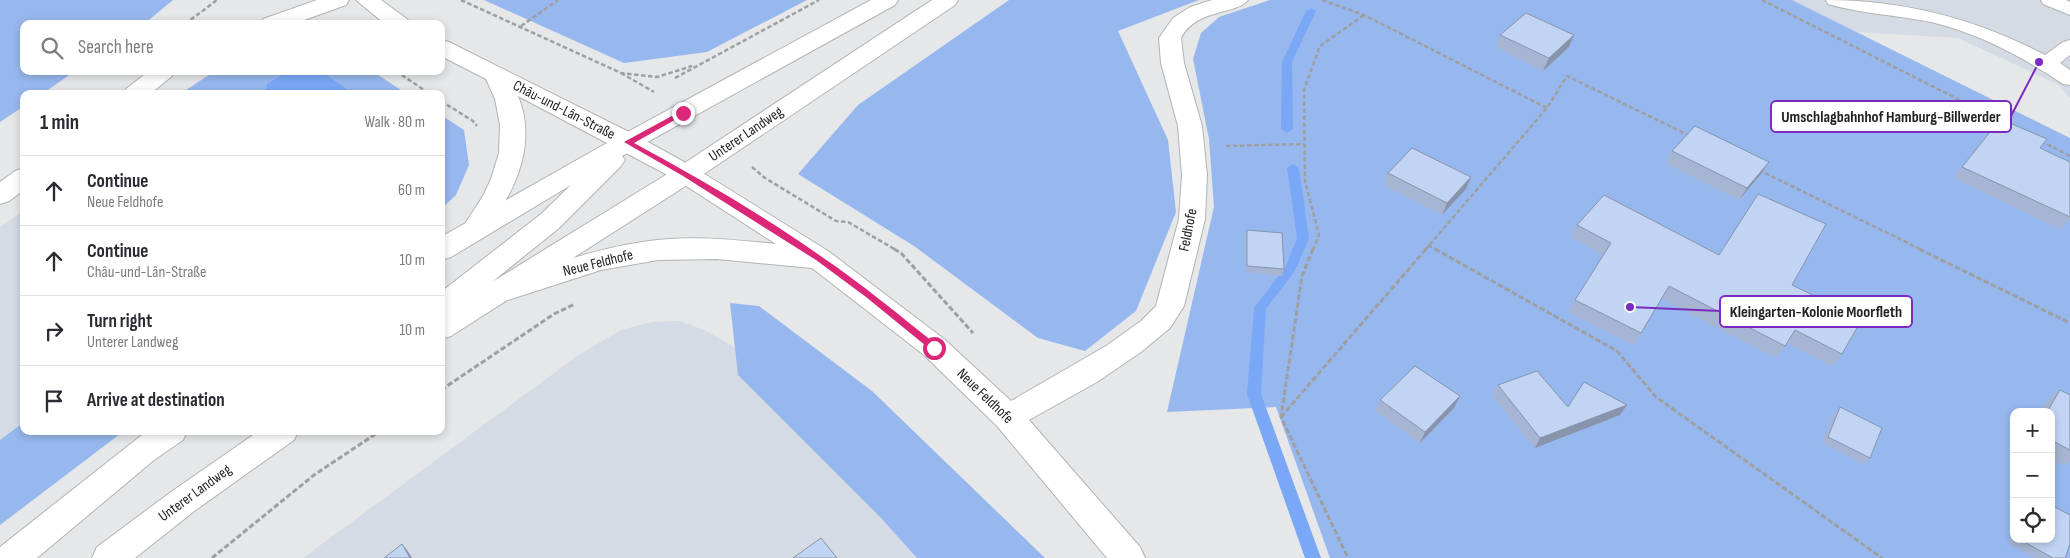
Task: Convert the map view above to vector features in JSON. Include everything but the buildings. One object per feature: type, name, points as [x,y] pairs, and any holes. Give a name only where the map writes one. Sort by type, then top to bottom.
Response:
[{"type":"street","points":[[282,20],[338,0]]},
{"type":"street","points":[[367,0],[394,20]]},
{"type":"street","points":[[445,248],[577,170],[887,0]]},
{"type":"street","name":"Unterer Landweg","points":[[445,325],[686,174],[947,0]]},
{"type":"street","name":"Feldhofe","points":[[1008,418],[1102,366],[1157,324],[1168,310],[1193,212],[1194,181],[1192,147],[1183,92],[1170,58],[1168,46],[1170,36],[1176,26],[1188,18],[1206,9],[1237,0]]},
{"type":"street","name":"Châu-und-Lân-Straße","points":[[445,49],[628,142],[686,174]]},
{"type":"street","points":[[139,90],[159,75]]},
{"type":"street","points":[[474,230],[504,179],[513,136],[510,108],[502,84],[495,75]]},
{"type":"street","points":[[445,305],[550,220],[592,181],[628,142]]},
{"type":"street","name":"Neue Feldhofe","points":[[686,174],[818,258],[934,348],[1008,418],[1128,558]]},
{"type":"street","points":[[0,194],[20,180]]},
{"type":"street","name":"Neue Feldhofe","points":[[499,291],[624,255],[660,250],[732,251],[818,258]]},
{"type":"street","points":[[12,558],[143,451],[166,435]]},
{"type":"street","name":"Unterer Landweg","points":[[109,558],[182,502],[277,435]]},
{"type":"lane","points":[[1835,0],[1860,7],[1952,21],[2047,63],[2070,79]]},
{"type":"lane","points":[[2050,0],[2070,9]]},
{"type":"lane","points":[[2047,63],[2070,46]]},
{"type":"path","points":[[190,20],[217,0]]},
{"type":"path","points":[[461,0],[622,73],[657,77],[702,62],[819,0]]},
{"type":"path","points":[[520,27],[558,0]]},
{"type":"path","points":[[1322,0],[1364,15],[1547,108]]},
{"type":"path","points":[[1762,0],[2018,130]]},
{"type":"path","points":[[1348,558],[1281,418],[1302,276],[1319,235],[1305,181],[1304,90],[1320,46],[1364,15]]},
{"type":"path","points":[[402,75],[424,90]]},
{"type":"path","points":[[1281,418],[1547,108],[1567,76],[1691,136]]},
{"type":"path","points":[[2035,138],[2070,156]]},
{"type":"path","points":[[1192,147],[1304,144]]},
{"type":"path","points":[[729,145],[765,178],[836,220],[848,222]]},
{"type":"path","points":[[1752,167],[2070,323]]},
{"type":"path","points":[[1428,245],[1617,351],[1656,397],[1882,558]]},
{"type":"path","points":[[445,387],[554,314],[578,302]]},
{"type":"path","points":[[212,558],[314,475],[374,435]]},
{"type":"shaded area","points":[[0,0],[173,0],[149,20],[20,20],[20,75],[69,75],[48,90],[20,90],[20,109],[0,122]]},
{"type":"shaded area","points":[[484,0],[807,0],[707,52],[624,63]]},
{"type":"shaded area","points":[[1009,0],[1199,0],[1118,31],[1168,140],[1176,212],[1136,311],[1085,351],[1038,338],[914,246],[798,174],[858,105]]},
{"type":"shaded area","points":[[1270,0],[1792,0],[2070,138],[2070,558],[1330,558],[1276,407],[1167,412],[1214,207],[1209,139],[1193,59],[1201,33],[1219,17]]},
{"type":"shaded area","points":[[1792,0],[2070,0],[2070,98],[2059,85],[1958,38],[1857,32]]},
{"type":"shaded area","points":[[209,75],[281,75],[268,84],[267,90],[186,90]]},
{"type":"shaded area","points":[[281,75],[327,75],[349,90],[266,90],[267,84]]},
{"type":"shaded area","points":[[327,75],[378,75],[401,90],[349,90]]},
{"type":"shaded area","points":[[445,118],[464,130],[469,165],[456,195],[445,205]]},
{"type":"shaded area","points":[[20,214],[20,425],[0,440],[0,227]]},
{"type":"shaded area","points":[[730,303],[759,306],[872,391],[1045,558],[917,558],[881,518],[738,375]]},
{"type":"shaded area","points":[[680,321],[704,330],[731,345],[854,437],[998,558],[303,558],[580,354],[621,330],[652,322]]},
{"type":"shaded area","points":[[20,425],[20,435],[119,435],[0,525],[0,440]]},
{"type":"waterway","points":[[1287,129],[1287,62],[1311,11]]},
{"type":"waterway","points":[[1293,168],[1303,238],[1291,268],[1260,308],[1254,394],[1313,558]]},
{"type":"place","name":"Umschlagbahnhof Hamburg-Billwerder","points":[[2039,62]]},
{"type":"place","name":"Kleingarten-Kolonie Moorfleth","points":[[1630,307]]},
{"type":"route","points":[[683,113],[628,142],[686,174],[818,258],[934,348]]}]
